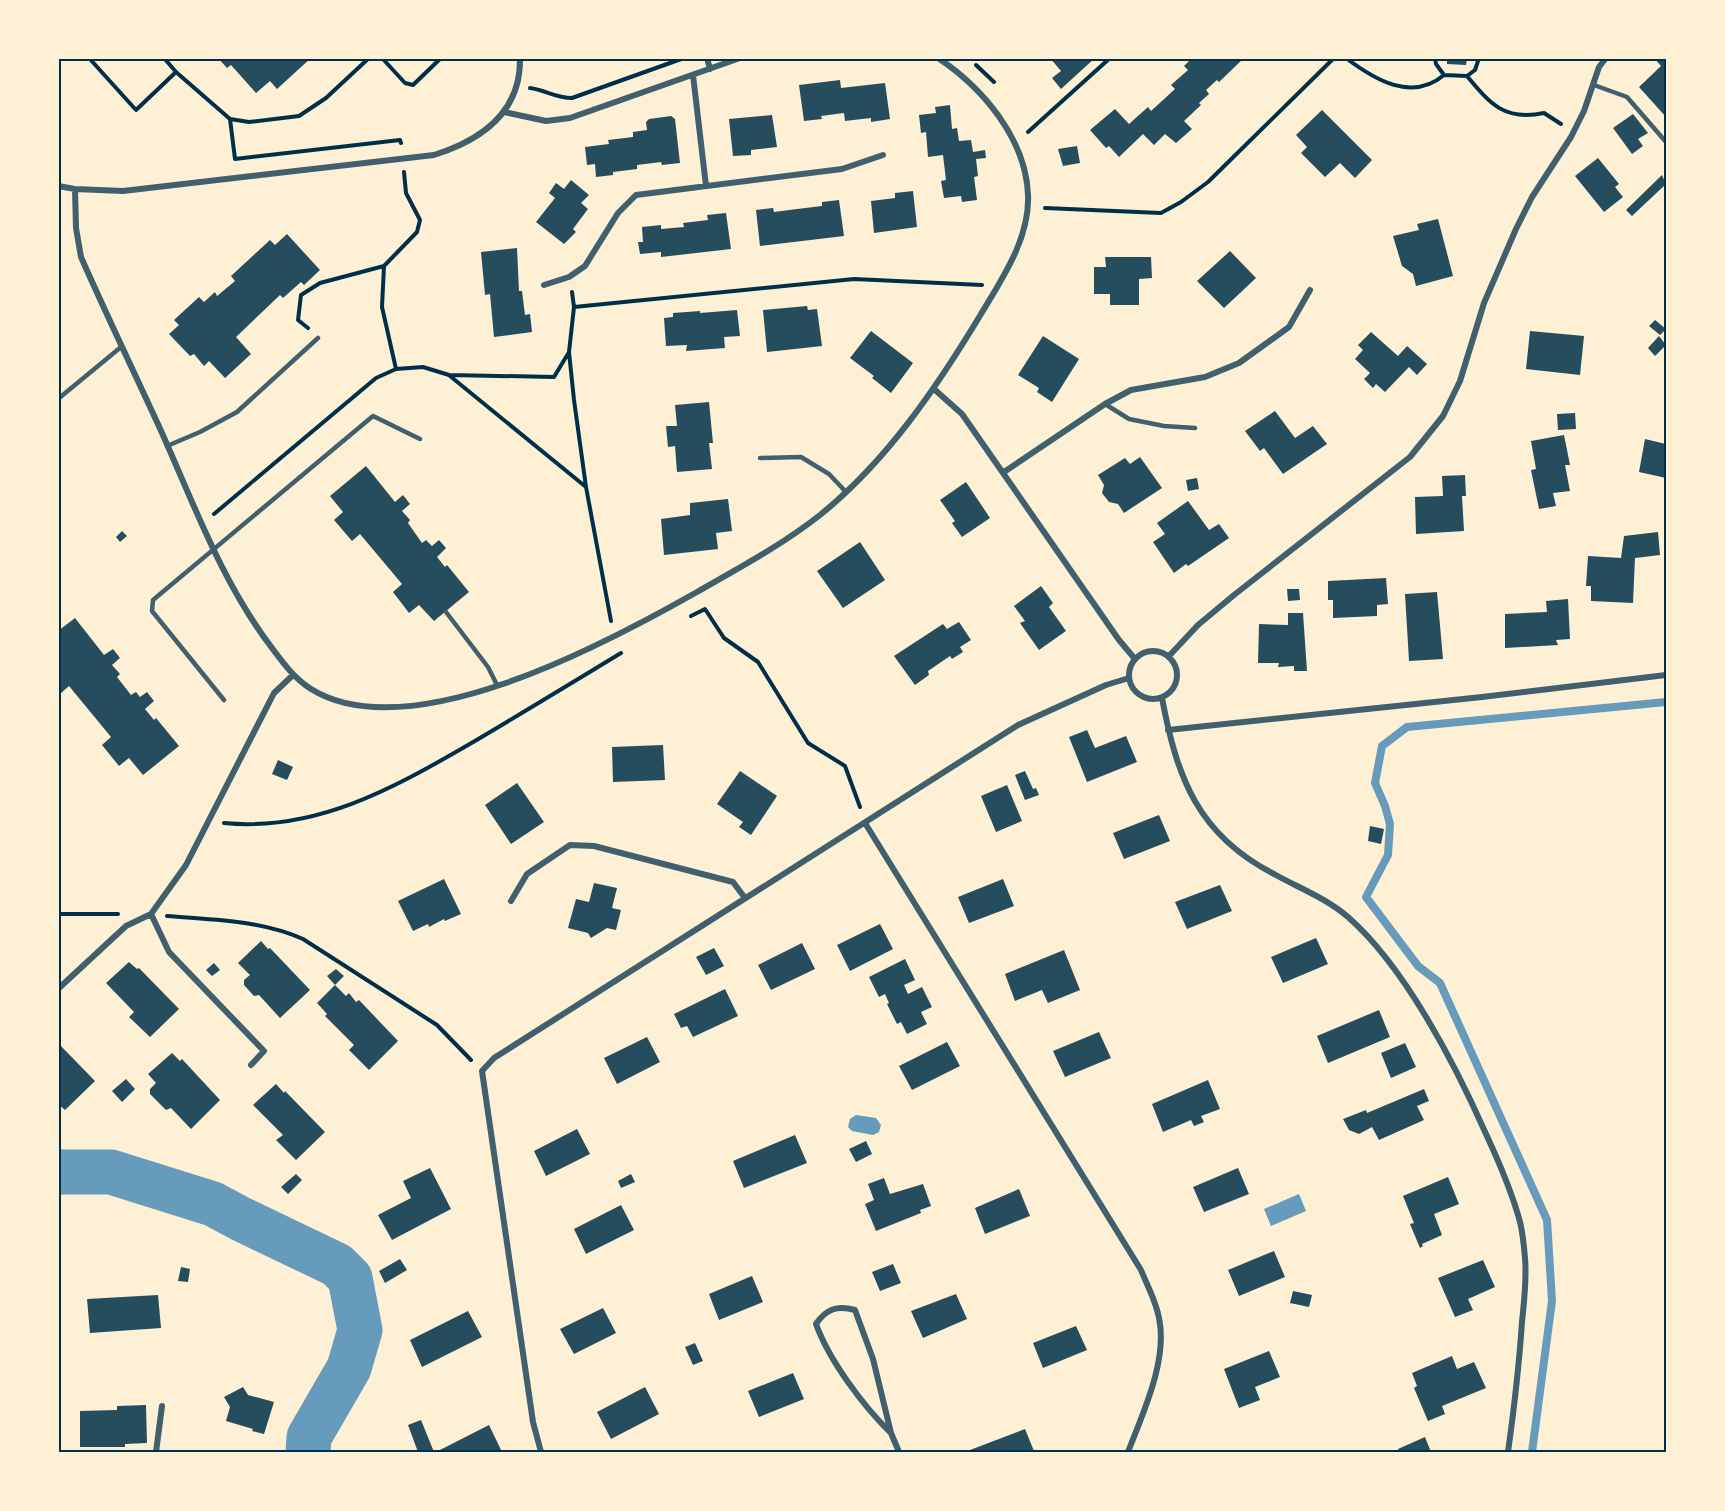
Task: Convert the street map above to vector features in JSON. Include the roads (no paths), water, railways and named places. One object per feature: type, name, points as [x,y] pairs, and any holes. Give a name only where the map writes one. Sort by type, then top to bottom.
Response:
[{"type":"street","points":[[58,186],[123,191],[434,155],[454,148],[491,125],[504,112],[517,89],[520,58]]},
{"type":"street","points":[[706,58],[710,69]]},
{"type":"street","points":[[504,112],[546,121],[570,118],[740,58]]},
{"type":"street","points":[[75,189],[76,228],[81,257],[213,549],[246,611],[293,675],[309,688],[344,703],[364,706],[411,705],[443,700],[497,685],[547,668],[620,634],[763,554],[822,513],[846,492],[886,449],[934,389],[997,287],[1020,243],[1029,197],[1018,150],[1007,129],[993,109],[959,74],[938,58]]},
{"type":"street","points":[[1595,58],[1599,67]]},
{"type":"street","points":[[1169,656],[1198,625],[1410,457],[1428,437],[1443,416],[1460,381],[1484,303],[1516,229],[1532,197],[1571,137],[1594,85],[1599,67],[1606,58]]},
{"type":"street","points":[[693,75],[706,186]]},
{"type":"street","points":[[544,285],[569,277],[585,266],[618,213],[636,195],[842,169],[883,155]]},
{"type":"street","points":[[1004,472],[1105,404],[1131,390],[1205,377],[1239,363],[1288,327],[1310,290]]},
{"type":"street","points":[[934,389],[962,414],[1119,640],[1135,659]]},
{"type":"street","points":[[1158,651],[1169,656],[1176,666],[1178,679],[1173,691],[1162,698],[1151,700],[1141,697],[1133,689],[1129,678],[1130,668],[1135,659],[1145,652],[1158,651]]},
{"type":"street","points":[[58,989],[126,926],[152,914],[186,865],[274,693],[293,675]]},
{"type":"street","points":[[1168,730],[1666,675]]},
{"type":"street","points":[[541,1452],[533,1422],[482,1071],[494,1058],[1018,725],[1096,690],[1129,678]]},
{"type":"street","points":[[1162,698],[1175,757],[1195,804],[1216,831],[1245,858],[1314,893],[1347,917],[1376,945],[1406,987],[1468,1094],[1510,1189],[1521,1224],[1526,1260],[1518,1382],[1508,1452]]},
{"type":"street","points":[[865,823],[1141,1270],[1154,1300],[1160,1319],[1159,1362],[1128,1452]]},
{"type":"street","points":[[511,901],[527,874],[570,845],[594,846],[733,882],[745,898]]},
{"type":"street","points":[[152,914],[169,952],[264,1051],[251,1065]]},
{"type":"street","points":[[891,1433],[872,1414],[822,1341],[816,1324],[823,1314],[832,1308],[844,1307],[855,1310],[873,1359],[891,1433],[899,1452]]},
{"type":"street","points":[[156,1452],[162,1406]]},
{"type":"lane","points":[[1594,85],[1627,97],[1666,142]]},
{"type":"lane","points":[[167,446],[200,432],[237,412],[318,338]]},
{"type":"lane","points":[[58,399],[121,347]]},
{"type":"lane","points":[[1105,404],[1130,419],[1164,426],[1195,428]]},
{"type":"lane","points":[[224,699],[152,611],[153,600],[373,416],[420,439]]},
{"type":"lane","points":[[760,458],[801,457],[829,474],[846,492]]},
{"type":"lane","points":[[446,612],[488,667],[497,685]]},
{"type":"water","points":[[856,1115],[876,1118],[881,1125],[879,1132],[873,1135],[852,1131],[848,1127],[850,1119]]},
{"type":"water","points":[[1299,1194],[1306,1211],[1271,1226],[1264,1209]]},
{"type":"waterway","points":[[1532,1452],[1552,1301],[1547,1220],[1440,983],[1418,966],[1366,897],[1388,855],[1390,824],[1375,783],[1382,746],[1407,727],[1666,702]]},
{"type":"waterway","points":[[58,1172],[111,1172],[213,1204],[337,1265],[350,1278],[360,1330],[349,1368],[309,1437],[308,1452]]}]
